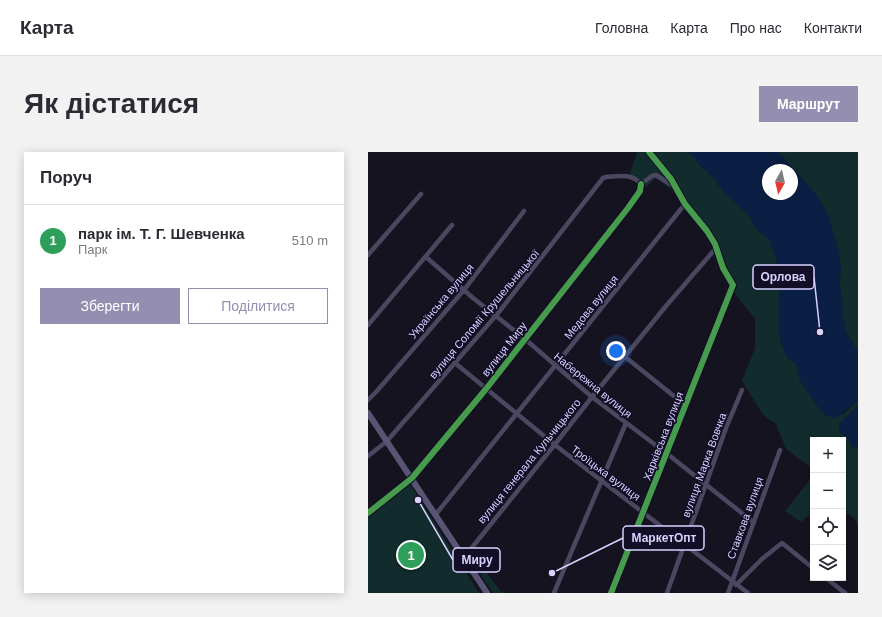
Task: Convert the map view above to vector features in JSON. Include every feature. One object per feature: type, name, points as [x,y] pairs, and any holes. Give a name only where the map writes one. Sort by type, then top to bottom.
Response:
[{"type":"street","points":[[648,152],[677,189],[684,204],[707,231],[716,248]]},
{"type":"street","points":[[641,184],[652,176],[656,175],[677,189]]},
{"type":"street","name":"вулиця Соломії Крушельницької","points":[[368,456],[387,441],[496,317],[600,182],[606,177],[629,176],[641,184]]},
{"type":"street","name":"вулиця Миру","points":[[368,513],[412,478],[486,389],[628,208],[640,191],[641,184]]},
{"type":"street","points":[[368,255],[420,194]]},
{"type":"street","name":"Медова вулиця","points":[[436,514],[684,204]]},
{"type":"street","name":"Українська вулиця","points":[[368,400],[464,290],[524,211]]},
{"type":"street","points":[[368,325],[452,225]]},
{"type":"street","name":"Харківська вулиця","points":[[611,593],[644,513],[666,452],[733,285],[723,268],[716,248]]},
{"type":"street","name":"вулиця генерала Кульчицького","points":[[462,556],[470,550],[555,445],[624,356],[716,248]]},
{"type":"street","name":"Набережна вулиця","points":[[426,257],[592,397],[666,452],[754,522]]},
{"type":"street","points":[[624,356],[685,405]]},
{"type":"street","name":"Троїцька вулиця","points":[[455,363],[555,445],[748,593]]},
{"type":"street","name":"вулиця Марка Вовчка","points":[[667,593],[726,428],[742,390]]},
{"type":"street","points":[[368,412],[487,593]]},
{"type":"street","points":[[554,593],[626,423]]},
{"type":"street","name":"Ставкова вулиця","points":[[729,591],[780,450]]},
{"type":"street","points":[[729,591],[762,559],[782,543],[810,566]]},
{"type":"street","points":[[830,581],[845,593]]},
{"type":"green space","points":[[637,152],[688,152],[696,158],[697,162],[717,181],[724,192],[747,213],[759,232],[771,241],[780,270],[775,281],[779,287],[781,343],[788,358],[796,363],[800,380],[807,390],[843,414],[858,400],[858,406],[847,416],[849,439],[858,449],[858,527],[854,518],[846,513],[846,437],[810,437],[810,467],[786,449],[776,424],[764,416],[742,381],[755,348],[755,319],[726,282],[715,255],[712,242],[674,191],[655,178],[647,187],[630,174]]},
{"type":"green space","points":[[777,152],[858,152],[858,352],[846,333],[843,319],[839,280],[841,272],[835,236],[798,176],[798,164],[789,164]]},
{"type":"green space","points":[[810,480],[810,514],[801,522],[785,511]]},
{"type":"green space","points":[[410,484],[479,593],[368,593],[368,516]]},
{"type":"green space","points":[[486,571],[501,592],[504,591],[504,593],[493,593],[481,575],[482,572]]},
{"type":"water","points":[[688,152],[777,152],[789,164],[762,164],[762,200],[798,200],[798,174],[816,194],[828,214],[839,253],[841,272],[839,280],[846,333],[858,352],[858,400],[836,418],[826,416],[817,406],[800,380],[796,363],[788,358],[781,343],[779,332],[779,287],[775,284],[780,270],[772,247],[770,246],[771,241],[759,232],[747,213],[724,192],[722,188],[718,186],[717,181],[697,162],[696,158]]},
{"type":"water","points":[[858,406],[858,449],[852,447],[849,439],[839,432],[839,424]]},
{"type":"cycle path","points":[[611,593],[733,285],[723,268],[715,244],[707,231],[685,204],[671,179],[649,152]]},
{"type":"cycle path","points":[[368,513],[412,478],[486,389],[628,208],[640,191],[641,184]]},
{"type":"place","name":"Орлова","points":[[820,332]]},
{"type":"place","name":"Миру","points":[[418,500]]},
{"type":"place","name":"парк ім. Т. Г. Шевченка","points":[[411,555]]},
{"type":"place","name":"МаркетОпт","points":[[552,573]]}]
